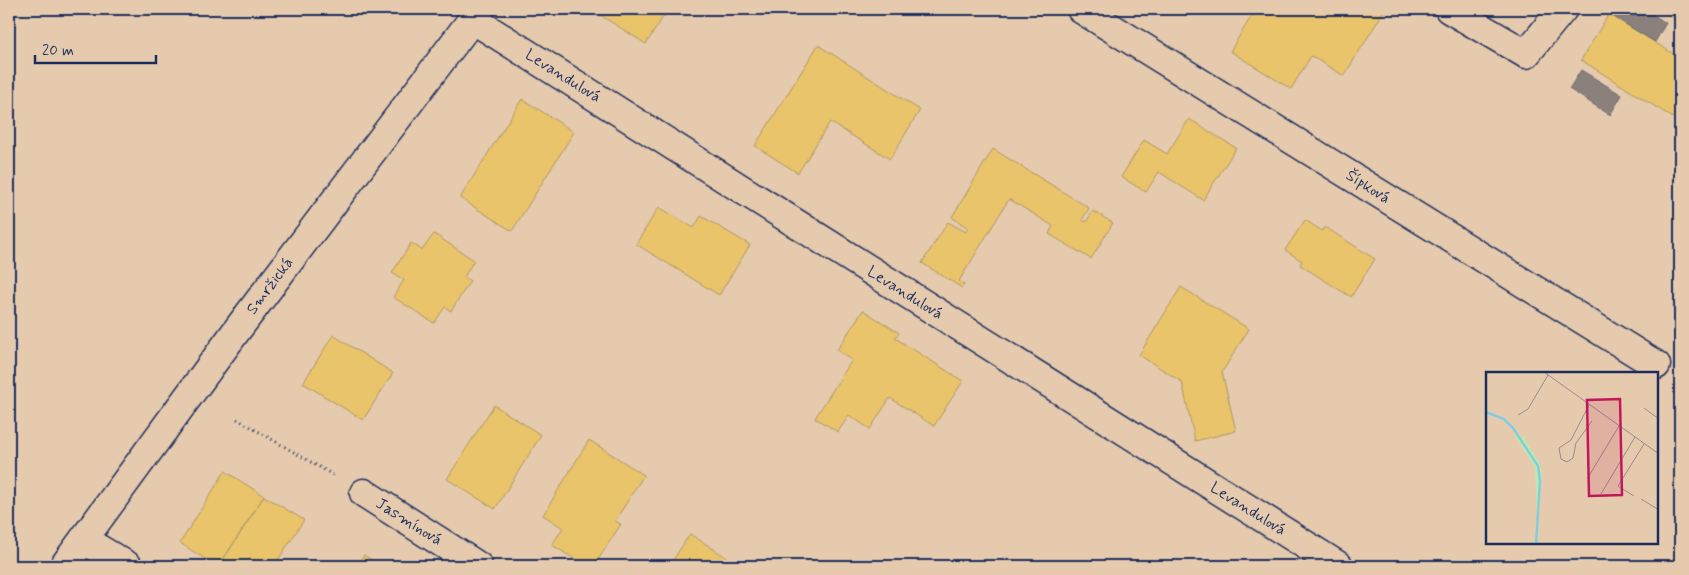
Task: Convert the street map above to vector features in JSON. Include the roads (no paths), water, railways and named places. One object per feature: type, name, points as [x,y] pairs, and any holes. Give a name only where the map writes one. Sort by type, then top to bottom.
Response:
[{"type":"street","name":"Šípková","points":[[1081,9],[1656,365]]},
{"type":"street","points":[[1450,9],[1526,54],[1563,9]]},
{"type":"street","name":"Smržická","points":[[64,566],[237,330],[476,14]]},
{"type":"street","name":"Levandulová","points":[[476,14],[1338,566]]},
{"type":"street","name":"Jasmínová","points":[[364,494],[478,566]]},
{"type":"street","points":[[84,540],[128,566]]}]
